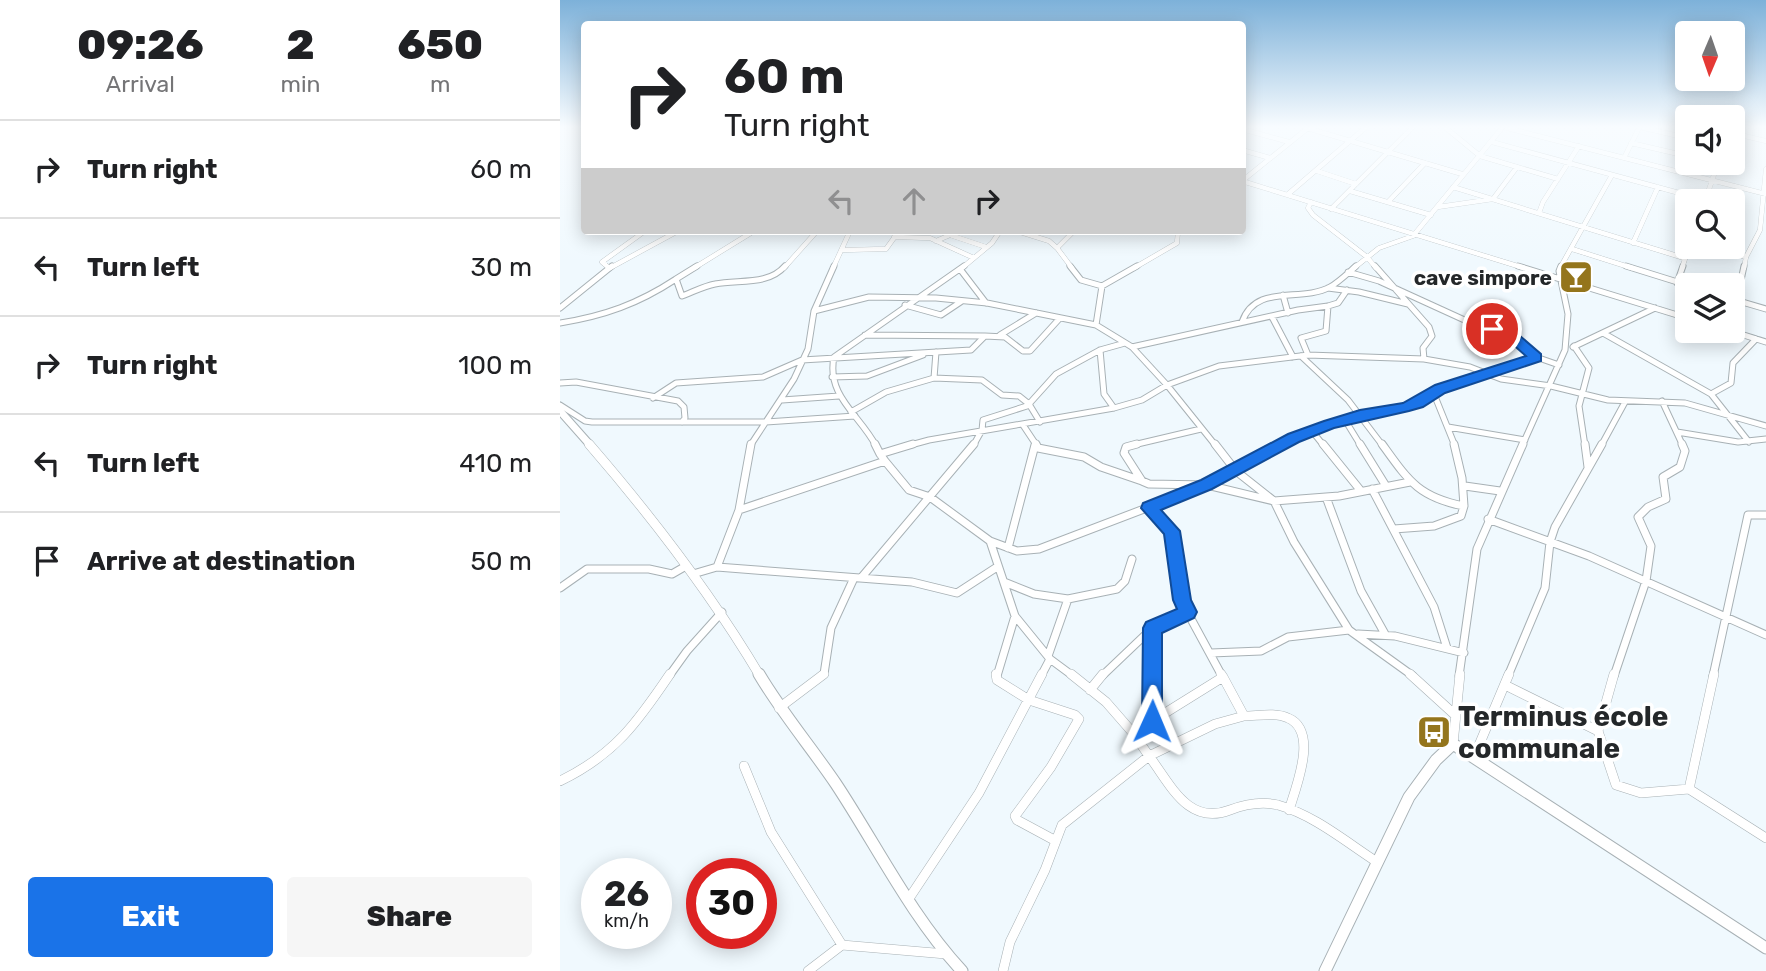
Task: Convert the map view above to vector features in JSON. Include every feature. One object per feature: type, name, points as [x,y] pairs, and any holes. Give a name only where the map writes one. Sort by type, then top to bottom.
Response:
[{"type":"street","points":[[1287,195],[1314,173]]},
{"type":"street","points":[[1324,173],[1356,184]]},
{"type":"street","points":[[1331,209],[1367,173]]},
{"type":"street","points":[[1388,202],[1414,173]]},
{"type":"street","points":[[1437,207],[1493,199],[1512,173]]},
{"type":"street","points":[[1539,173],[1558,179]]},
{"type":"street","points":[[1539,213],[1562,173]]},
{"type":"street","points":[[1606,173],[1675,192]]},
{"type":"street","points":[[1681,173],[1765,194]]},
{"type":"street","points":[[1742,273],[1746,257],[1763,231],[1766,173]]},
{"type":"street","points":[[1328,288],[1378,248],[1413,236],[1462,174]]},
{"type":"street","points":[[1325,971],[1409,797],[1436,760],[1453,744],[1454,714],[1477,549],[1500,491],[1551,386],[1565,350],[1568,314],[1560,279],[1563,260],[1572,249],[1612,175]]},
{"type":"street","points":[[1710,189],[1714,175]]},
{"type":"street","points":[[1246,182],[1413,236],[1675,314]]},
{"type":"street","points":[[1453,187],[1675,255]]},
{"type":"street","points":[[1633,243],[1658,187]]},
{"type":"street","points":[[1350,191],[1432,215]]},
{"type":"street","points":[[1311,202],[1308,208],[1314,215],[1367,257],[1432,332],[1423,348],[1424,359]]},
{"type":"street","points":[[608,267],[602,262],[639,235]]},
{"type":"street","points":[[560,308],[608,267],[628,254],[669,235]]},
{"type":"street","points":[[560,323],[602,316],[659,290],[748,235]]},
{"type":"street","points":[[676,279],[682,296],[713,284],[774,276],[783,270],[814,235]]},
{"type":"street","points":[[717,567],[739,510],[751,443],[782,400],[808,349],[814,312],[848,235]]},
{"type":"street","points":[[936,241],[951,235],[986,247]]},
{"type":"street","points":[[996,235],[960,269],[834,357],[830,367],[839,396],[909,490],[930,497],[990,541],[1025,552],[1040,549],[1207,485],[1293,438],[1360,415],[1404,408],[1440,389],[1536,358]]},
{"type":"street","points":[[1030,235],[1049,241],[1057,248],[1081,280],[1102,286]]},
{"type":"street","points":[[1057,248],[1070,235]]},
{"type":"street","points":[[1096,326],[1102,286],[1177,243],[1177,235]]},
{"type":"street","points":[[842,250],[885,249],[894,237],[936,241],[974,258]]},
{"type":"street","points":[[1572,249],[1675,282]]},
{"type":"street","points":[[960,269],[987,303]]},
{"type":"street","points":[[1348,272],[1368,277],[1458,317],[1506,334],[1536,358],[1559,365]]},
{"type":"street","points":[[1242,322],[1246,311],[1255,301],[1328,288],[1408,303]]},
{"type":"street","points":[[1132,347],[1328,306],[1338,303],[1347,290]]},
{"type":"street","points":[[1283,295],[1288,313]]},
{"type":"street","points":[[814,312],[869,297],[919,296],[987,303],[1096,326],[1132,347],[1167,385],[1236,471],[1274,501],[1294,542],[1349,630]]},
{"type":"street","points":[[905,306],[941,315],[962,301]]},
{"type":"street","points":[[1745,303],[1766,309]]},
{"type":"street","points":[[1328,306],[1326,331],[1301,338],[1304,355],[1360,415],[1410,482],[1438,501],[1464,506]]},
{"type":"street","points":[[1565,350],[1655,308]]},
{"type":"street","points":[[1000,335],[1036,313]]},
{"type":"street","points":[[1272,317],[1293,357]]},
{"type":"street","points":[[864,335],[1000,335],[1010,339],[1023,351],[1030,351],[1060,318]]},
{"type":"street","points":[[1603,334],[1711,394],[1749,442]]},
{"type":"street","points":[[1745,335],[1766,341]]},
{"type":"street","points":[[653,398],[677,383],[763,377],[802,360],[971,350],[985,336]]},
{"type":"street","points":[[1711,394],[1731,383],[1733,363],[1756,338]]},
{"type":"street","points":[[779,708],[824,674],[831,628],[858,578],[971,449],[982,430],[981,423],[987,418],[1029,404],[1056,374],[1100,350],[1125,343]]},
{"type":"street","points":[[1574,346],[1589,368],[1579,406],[1589,469]]},
{"type":"street","points":[[1100,350],[1103,390],[1114,408]]},
{"type":"street","points":[[832,377],[852,379],[871,375],[928,352]]},
{"type":"street","points":[[934,377],[936,352]]},
{"type":"street","points":[[739,510],[916,443],[1114,408],[1152,396],[1167,385],[1219,366],[1304,355],[1424,359],[1460,365],[1512,381],[1551,386],[1625,402],[1685,403],[1766,426]]},
{"type":"street","points":[[560,405],[585,421],[766,422],[853,414],[886,392],[934,377],[982,380],[1002,395],[1020,396],[1029,404],[1040,422]]},
{"type":"street","points":[[560,383],[576,382],[678,401],[684,407],[685,418],[682,422]]},
{"type":"street","points":[[1394,529],[1446,523],[1461,516],[1464,506],[1465,486],[1448,426],[1434,394]]},
{"type":"street","points":[[782,400],[839,396]]},
{"type":"street","points":[[1661,401],[1685,451],[1680,467],[1663,477],[1666,499],[1648,507],[1639,517],[1651,546],[1646,581],[1620,654],[1598,731],[1616,785],[1641,793],[1689,789],[1766,838]]},
{"type":"street","points":[[1474,757],[1507,686],[1548,581],[1550,542],[1560,518],[1589,469],[1608,428],[1625,402]]},
{"type":"street","points":[[560,411],[639,502],[722,612],[779,708],[835,783],[908,900],[946,954],[962,971]]},
{"type":"street","points":[[1345,420],[1386,486]]},
{"type":"street","points":[[1023,425],[1035,445],[1084,457],[1101,467],[1157,486],[1207,485],[1274,501],[1326,497],[1410,482]]},
{"type":"street","points":[[1448,426],[1525,440]]},
{"type":"street","points":[[1142,481],[1124,453],[1126,447],[1201,429]]},
{"type":"street","points":[[1312,431],[1361,491]]},
{"type":"street","points":[[1677,432],[1749,442],[1766,439]]},
{"type":"street","points":[[1008,548],[1035,445]]},
{"type":"street","points":[[1465,486],[1500,491]]},
{"type":"street","points":[[1372,489],[1434,607],[1447,648]]},
{"type":"street","points":[[1326,497],[1361,591],[1385,634]]},
{"type":"street","points":[[1149,508],[1172,531],[1182,600],[1244,716]]},
{"type":"street","points":[[1689,789],[1748,515],[1766,515]]},
{"type":"street","points":[[1488,519],[1646,581],[1766,635]]},
{"type":"street","points":[[990,541],[1015,616],[1049,658],[1090,690],[1133,733],[1190,808],[1211,817],[1246,804],[1263,804],[1289,810],[1377,862]]},
{"type":"street","points":[[1004,582],[1034,594],[1068,599],[1122,586],[1132,559]]},
{"type":"street","points":[[560,588],[587,569],[649,569],[672,574],[717,567],[912,582],[957,593],[997,567]]},
{"type":"street","points":[[908,900],[979,793],[1030,700],[1049,658],[1068,599]]},
{"type":"street","points":[[560,781],[608,755],[628,735],[678,663],[722,612]]},
{"type":"street","points":[[1090,690],[1122,652],[1152,628],[1188,612]]},
{"type":"street","points":[[1015,616],[996,677],[1030,700],[1075,715],[1079,719],[1051,767],[1015,816],[1017,820],[1056,841]]},
{"type":"street","points":[[1152,628],[1152,721]]},
{"type":"street","points":[[1211,653],[1261,651],[1288,637],[1349,630],[1418,680],[1454,714]]},
{"type":"street","points":[[1358,634],[1385,634],[1464,653]]},
{"type":"street","points":[[1133,733],[1223,677]]},
{"type":"street","points":[[1507,686],[1598,731]]},
{"type":"street","points":[[1003,971],[1010,942],[1045,870],[1062,825],[1149,756],[1215,724],[1244,716],[1283,716],[1292,719],[1302,727],[1306,736],[1289,810]]},
{"type":"street","points":[[1453,744],[1766,948]]},
{"type":"street","points":[[744,766],[771,832],[842,945]]},
{"type":"street","points":[[808,971],[842,945],[946,954]]},
{"type":"place","name":"cave simpore","points":[[1576,277]]},
{"type":"place","name":"Terminus école communale","points":[[1434,732]]},
{"type":"route","points":[[1152,721],[1152,628],[1188,612],[1182,600],[1172,531],[1149,508],[1207,485],[1293,438],[1329,424],[1360,415],[1404,408],[1447,386],[1477,379],[1536,358],[1514,338],[1492,329]]}]
